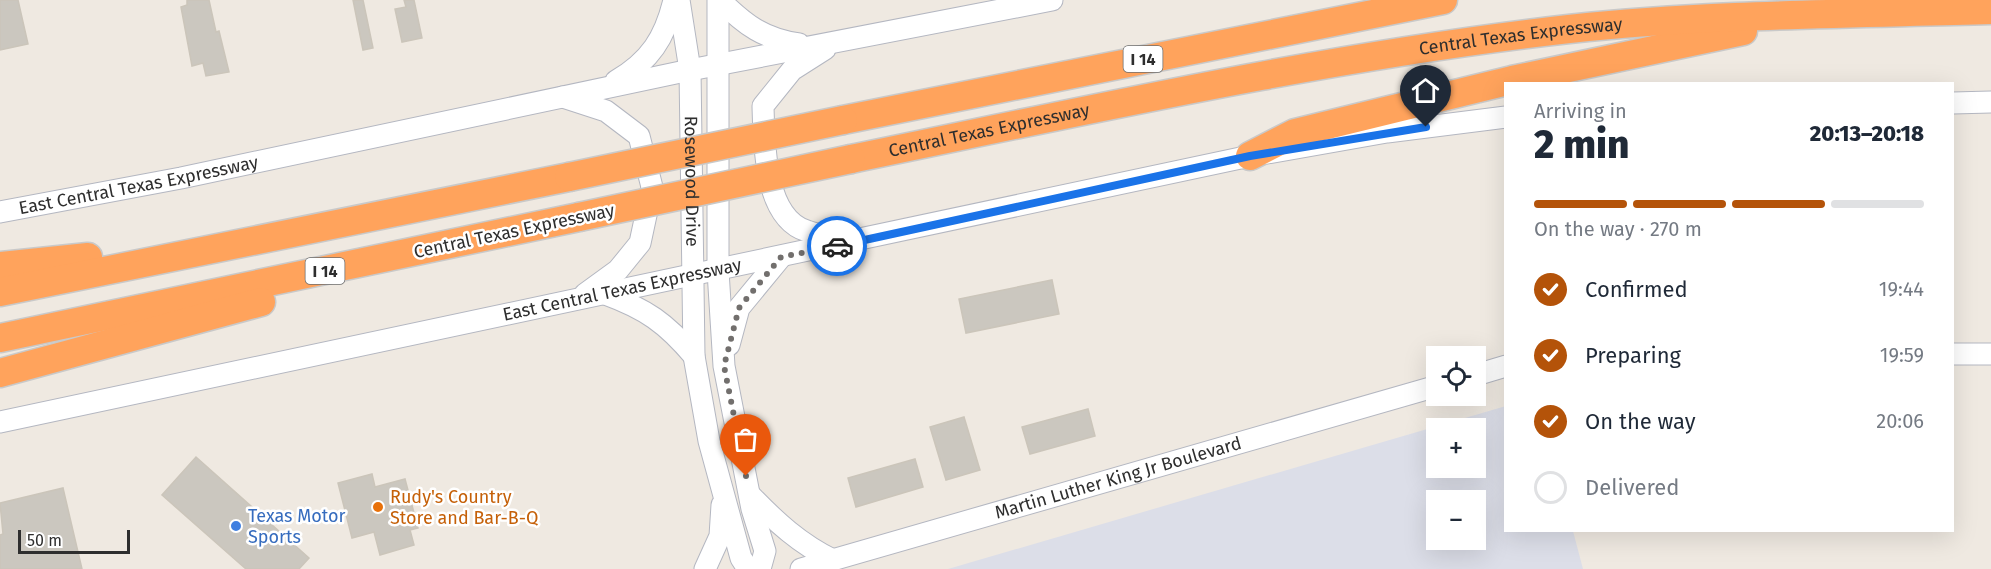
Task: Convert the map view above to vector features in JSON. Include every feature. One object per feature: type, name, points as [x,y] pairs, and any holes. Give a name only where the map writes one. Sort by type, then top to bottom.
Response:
[{"type":"highway","name":"I 14","points":[[0,292],[1443,0]]},
{"type":"highway","name":"Central Texas Expressway","points":[[0,338],[1174,93],[1437,46],[1570,29],[1684,19],[1991,10]]},
{"type":"highway","points":[[1509,82],[1593,62],[1769,27],[1808,15]]},
{"type":"highway","points":[[1250,156],[1295,133],[1504,83]]},
{"type":"highway","points":[[0,266],[109,255],[156,259]]},
{"type":"highway","points":[[0,373],[290,294],[342,267]]},
{"type":"main road","points":[[604,88],[638,67],[650,56],[668,25],[674,0]]},
{"type":"main road","name":"Rosewood Drive","points":[[679,0],[690,70],[694,356],[709,441],[741,558],[748,569]]},
{"type":"main road","points":[[719,0],[759,34],[778,41],[815,46]]},
{"type":"main road","name":"Rosewood Drive","points":[[719,0],[718,272],[724,366],[750,495],[765,551],[760,569]]},
{"type":"main road","name":"East Central Texas Expressway","points":[[0,212],[192,176],[718,64],[1052,0]]},
{"type":"main road","points":[[836,42],[792,70],[764,106],[765,153],[778,209],[805,231],[862,240]]},
{"type":"main road","points":[[562,97],[606,111],[639,136],[652,187],[639,243],[618,270],[580,298]]},
{"type":"main road","points":[[1954,103],[1991,102]]},
{"type":"main road","name":"East Central Texas Expressway","points":[[0,422],[580,298],[692,275],[718,272],[1250,156],[1387,132],[1504,117]]},
{"type":"main road","points":[[724,366],[739,308],[781,257]]},
{"type":"main road","points":[[604,294],[635,305],[661,321],[694,356]]},
{"type":"main road","points":[[1954,354],[1991,354]]},
{"type":"main road","points":[[1486,372],[1504,367]]},
{"type":"main road","name":"Martin Luther King Jr Boulevard","points":[[801,569],[1426,389]]},
{"type":"main road","points":[[705,569],[720,536],[723,493]]},
{"type":"main road","points":[[750,495],[779,525],[807,547],[833,560]]},
{"type":"shaded area","points":[[1504,407],[1504,532],[1573,532],[1583,569],[948,569],[1426,429],[1426,478],[1486,478],[1486,418],[1465,418]]},
{"type":"building","points":[[0,0],[18,0],[28,44],[0,50]]},
{"type":"building","points":[[187,0],[209,0],[216,32],[219,31],[229,72],[206,76],[203,63],[192,66],[181,7],[187,5]]},
{"type":"building","points":[[353,0],[363,0],[373,48],[363,50]]},
{"type":"building","points":[[404,0],[414,0],[422,38],[402,42],[395,9],[406,7]]},
{"type":"building","points":[[1052,280],[1059,314],[966,333],[959,299]]},
{"type":"building","points":[[1088,409],[1095,436],[1030,454],[1022,427]]},
{"type":"building","points":[[964,417],[980,470],[946,480],[930,427]]},
{"type":"building","name":"Texas Motor Sports","points":[[196,457],[309,558],[299,569],[246,569],[162,495]]},
{"type":"building","points":[[915,459],[923,487],[856,507],[848,478]]},
{"type":"building","name":"Rudy's Country Store and Bar-B-Q","points":[[372,474],[375,487],[405,479],[418,528],[410,530],[414,545],[380,555],[374,532],[352,538],[338,483]]},
{"type":"building","points":[[63,488],[82,569],[0,569],[0,535],[3,534],[0,503]]},
{"type":"way so far","points":[[746,476],[724,366],[739,308],[781,257],[837,246]]},
{"type":"place","name":"Rudy's Country Store and Bar-B-Q","points":[[378,507]]},
{"type":"place","name":"Texas Motor Sports","points":[[236,526]]},
{"type":"route","points":[[837,246],[1250,156],[1426,127]]}]
